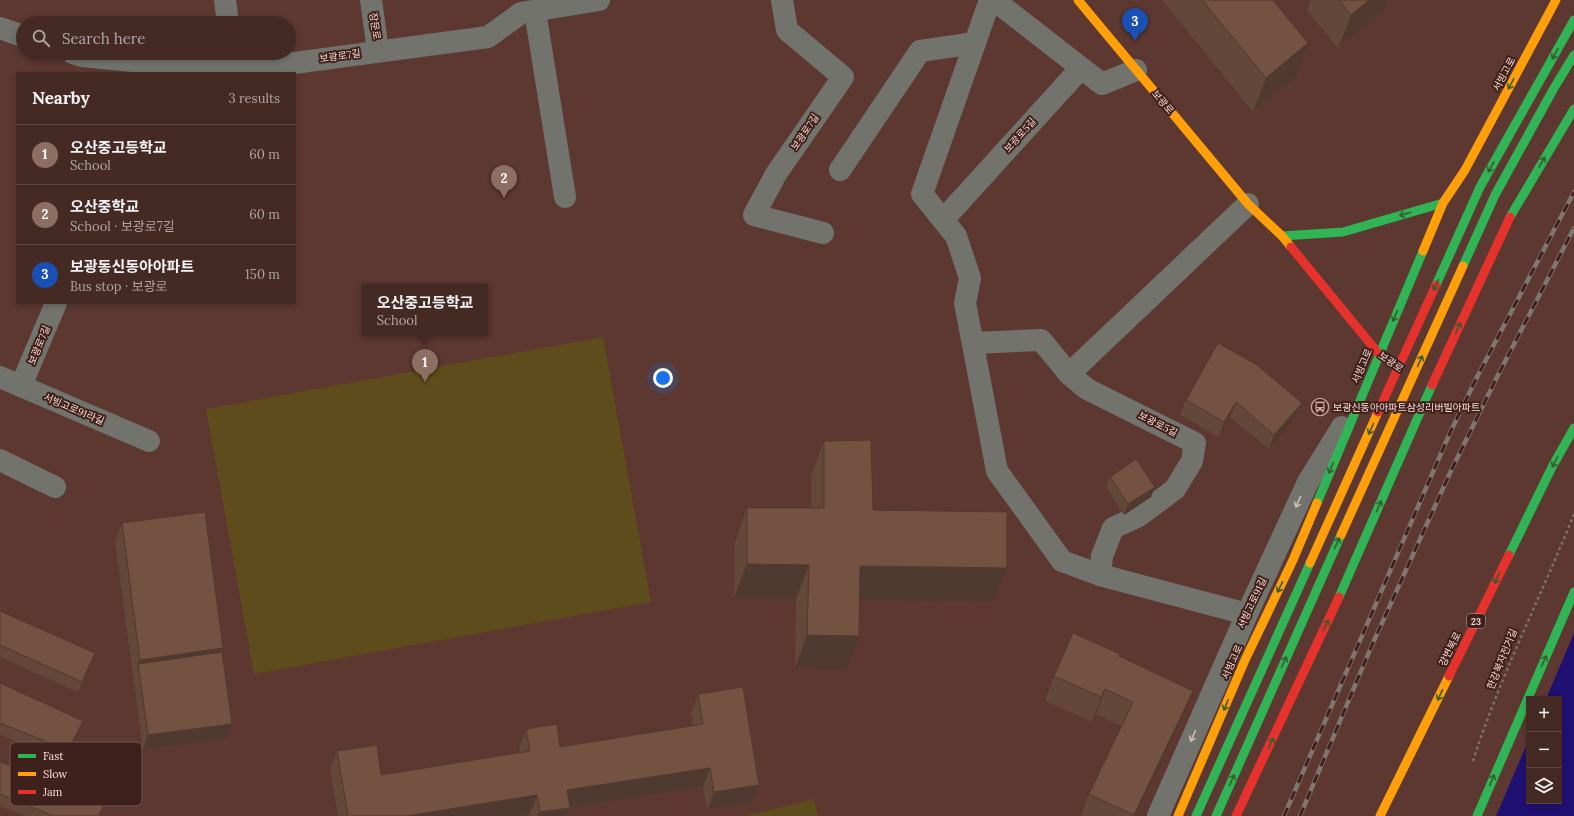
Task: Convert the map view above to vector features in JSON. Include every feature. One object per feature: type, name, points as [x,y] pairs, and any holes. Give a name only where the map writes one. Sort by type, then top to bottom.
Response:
[{"type":"main road","name":"보광로","points":[[1078,0],[1248,204],[1282,236],[1379,354],[1430,389]]},
{"type":"main road","name":"서빙고로","points":[[1178,816],[1245,660],[1293,560],[1443,203],[1465,170],[1556,0]]},
{"type":"main road","points":[[1196,816],[1480,187],[1574,20]]},
{"type":"main road","points":[[1216,816],[1348,519],[1495,195],[1554,88],[1574,55]]},
{"type":"main road","points":[[1236,816],[1342,590],[1430,389],[1507,222],[1574,108]]},
{"type":"main road","points":[[1465,170],[1465,185]]},
{"type":"main road","points":[[1467,196],[1482,215],[1494,220],[1507,222]]},
{"type":"main road","points":[[1282,236],[1343,232],[1443,203]]},
{"type":"main road","name":"강변북로","points":[[1380,816],[1552,467],[1574,428]]},
{"type":"main road","points":[[1293,560],[1317,558],[1333,566],[1342,590]]},
{"type":"main road","points":[[1477,816],[1574,592]]},
{"type":"street","points":[[225,0],[227,16]]},
{"type":"street","name":"장문로","points":[[371,0],[378,51]]},
{"type":"street","name":"보광로7길","points":[[296,57],[378,51],[488,37],[521,13],[599,0]]},
{"type":"street","name":"보광로7길","points":[[782,0],[787,30],[843,77],[776,174],[754,215],[823,233]]},
{"type":"street","points":[[990,0],[922,194],[956,236],[970,278],[965,303],[997,471],[1062,561],[1100,575],[1246,614]]},
{"type":"street","points":[[994,0],[1102,84],[1136,70]]},
{"type":"street","points":[[535,11],[565,197]]},
{"type":"street","points":[[0,28],[16,34]]},
{"type":"street","points":[[840,170],[920,51],[975,43]]},
{"type":"street","name":"보광로7길","points":[[102,60],[136,67],[259,60]]},
{"type":"street","name":"보광로5길","points":[[944,220],[1081,68]]},
{"type":"street","points":[[1069,374],[1248,204]]},
{"type":"street","name":"보광로7길","points":[[21,386],[56,304]]},
{"type":"street","name":"보광로5길","points":[[973,343],[1041,340],[1069,374],[1087,389],[1195,443],[1192,460],[1176,489],[1138,516],[1114,528],[1102,556],[1100,575]]},
{"type":"street","name":"서빙고로91라길","points":[[0,377],[149,441]]},
{"type":"street","name":"서빙고로91길","points":[[1158,816],[1246,614],[1308,482],[1361,397]]},
{"type":"street","points":[[0,460],[55,487]]},
{"type":"path","name":"한강북자전거길","points":[[1472,763],[1484,727],[1513,654],[1574,514]]},
{"type":"shaded area","points":[[603,337],[651,602],[254,674],[206,409]]},
{"type":"shaded area","points":[[1574,633],[1574,816],[1496,816],[1526,746],[1526,804],[1562,804],[1562,696],[1547,696]]},
{"type":"shaded area","points":[[814,799],[818,816],[744,816]]},
{"type":"building","points":[[1202,0],[1273,0],[1308,43],[1266,78]]},
{"type":"building","points":[[1339,0],[1369,0],[1351,15]]},
{"type":"building","points":[[1218,343],[1257,365],[1302,403],[1274,435],[1236,402],[1224,422],[1186,400]]},
{"type":"building","points":[[871,440],[873,510],[1007,512],[1007,568],[860,566],[859,636],[807,635],[809,565],[747,564],[747,508],[824,508],[824,441]]},
{"type":"building","points":[[1136,459],[1155,487],[1128,504],[1110,477]]},
{"type":"building","points":[[205,512],[223,648],[140,660],[122,523]]},
{"type":"building","points":[[0,611],[95,653],[82,682],[0,645]]},
{"type":"building","points":[[1073,633],[1120,654],[1119,656],[1193,691],[1134,815],[1089,794],[1133,702],[1105,689],[1101,697],[1054,676]]},
{"type":"building","points":[[222,652],[232,724],[148,735],[138,664]]},
{"type":"building","points":[[0,683],[83,721],[72,742],[48,742],[0,723]]},
{"type":"building","points":[[743,687],[759,785],[714,792],[710,768],[567,790],[570,808],[540,812],[537,795],[407,816],[348,816],[337,751],[377,745],[381,775],[530,751],[526,729],[557,724],[560,747],[703,724],[698,694]]},
{"type":"building","points":[[0,762],[10,766],[10,798],[0,794]]},
{"type":"building","points":[[29,806],[103,806],[99,816],[54,816]]},
{"type":"railway","points":[[1284,816],[1449,435],[1477,377],[1574,192]]},
{"type":"railway","points":[[1300,816],[1372,645],[1450,473],[1495,381],[1574,228]]},
{"type":"traffic: fast","points":[[1436,285],[1480,187],[1574,20]]},
{"type":"traffic: fast","points":[[1463,266],[1495,195],[1554,88],[1574,55]]},
{"type":"traffic: fast","points":[[1510,217],[1574,109]]},
{"type":"traffic: fast","points":[[1282,236],[1343,232],[1443,203]]},
{"type":"traffic: fast","points":[[1317,503],[1423,251]]},
{"type":"traffic: fast","points":[[1339,597],[1432,385]]},
{"type":"traffic: fast","points":[[1509,555],[1552,467],[1574,428]]},
{"type":"traffic: fast","points":[[1216,816],[1341,535]]},
{"type":"traffic: fast","points":[[1196,816],[1310,563]]},
{"type":"traffic: fast","points":[[1477,816],[1574,592]]},
{"type":"traffic: slow","points":[[1078,0],[1248,204],[1282,236],[1291,247]]},
{"type":"traffic: slow","points":[[1423,251],[1443,203],[1465,170],[1556,0]]},
{"type":"traffic: slow","points":[[1341,535],[1463,266]]},
{"type":"traffic: slow","points":[[1310,563],[1378,412]]},
{"type":"traffic: slow","points":[[1178,816],[1245,660],[1293,560],[1317,503]]},
{"type":"traffic: slow","points":[[1380,816],[1449,676]]},
{"type":"traffic: jam","points":[[1432,385],[1510,217]]},
{"type":"traffic: jam","points":[[1291,247],[1379,354],[1393,364]]},
{"type":"traffic: jam","points":[[1378,412],[1436,285]]},
{"type":"traffic: jam","points":[[1449,676],[1509,555]]},
{"type":"traffic: jam","points":[[1236,816],[1339,597]]},
{"type":"place","name":"보광동신동아아파트","points":[[1135,41]]},
{"type":"place","name":"오산중학교","points":[[504,198]]},
{"type":"place","name":"오산중고등학교","points":[[425,382]]},
{"type":"place","name":"보광신동아아파트삼성리버빌아파트","points":[[1320,407]]}]
